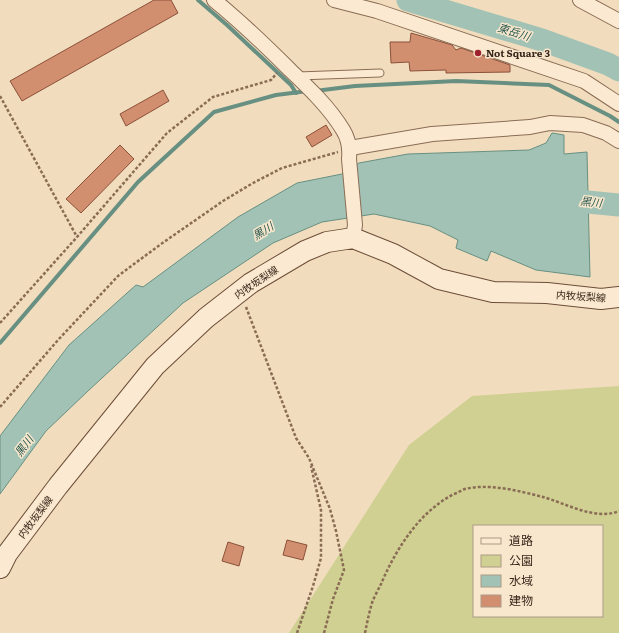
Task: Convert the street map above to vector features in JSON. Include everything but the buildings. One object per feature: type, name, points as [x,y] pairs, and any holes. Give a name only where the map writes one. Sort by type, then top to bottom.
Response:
[{"type":"main road","name":"内牧坂梨線","points":[[0,568],[7,554],[58,486],[155,366],[206,318],[251,283],[305,251],[354,231],[439,280],[493,292],[547,293],[601,299],[619,297]]},
{"type":"street","points":[[214,0],[245,26],[285,65],[322,103],[344,130],[350,154],[354,231]]},
{"type":"street","points":[[334,0],[377,11],[584,81],[619,104]]},
{"type":"street","points":[[580,0],[619,22]]},
{"type":"street","points":[[350,154],[432,134],[530,127],[550,123],[583,125],[606,133],[619,141]]},
{"type":"lane","points":[[299,79],[380,73]]},
{"type":"path","points":[[0,323],[167,134],[213,96],[271,80],[285,65]]},
{"type":"path","points":[[0,96],[77,237]]},
{"type":"path","points":[[0,408],[58,340],[118,276],[161,244],[223,201],[282,168],[350,154]]},
{"type":"path","points":[[240,292],[296,438],[308,458],[330,509],[344,570],[333,599],[324,633]]},
{"type":"path","points":[[298,633],[321,558],[321,510],[308,458]]},
{"type":"path","points":[[365,633],[372,603],[395,554],[410,533],[430,510],[445,499],[464,489],[504,488],[544,498],[578,510],[601,514],[619,511]]},
{"type":"green space","points":[[619,386],[619,633],[289,633],[409,445],[472,396]]},
{"type":"water","points":[[552,133],[564,135],[564,154],[587,152],[590,277],[536,270],[491,251],[487,261],[456,248],[458,240],[430,226],[374,214],[322,222],[273,243],[183,303],[46,431],[0,494],[0,436],[69,345],[136,285],[143,287],[238,217],[297,183],[342,174],[359,163],[408,154],[529,150],[546,143]]},
{"type":"waterway","points":[[198,0],[291,85],[296,93]]},
{"type":"waterway","name":"東岳川","points":[[408,0],[542,40],[608,64],[619,70]]},
{"type":"waterway","points":[[315,91],[355,86],[456,81],[549,85],[619,122]]},
{"type":"waterway","points":[[0,343],[138,182],[214,112],[276,95],[308,91]]},
{"type":"waterway","name":"黒川","points":[[557,199],[619,205]]},
{"type":"place","name":"Not Square 3","points":[[478,53]]}]
